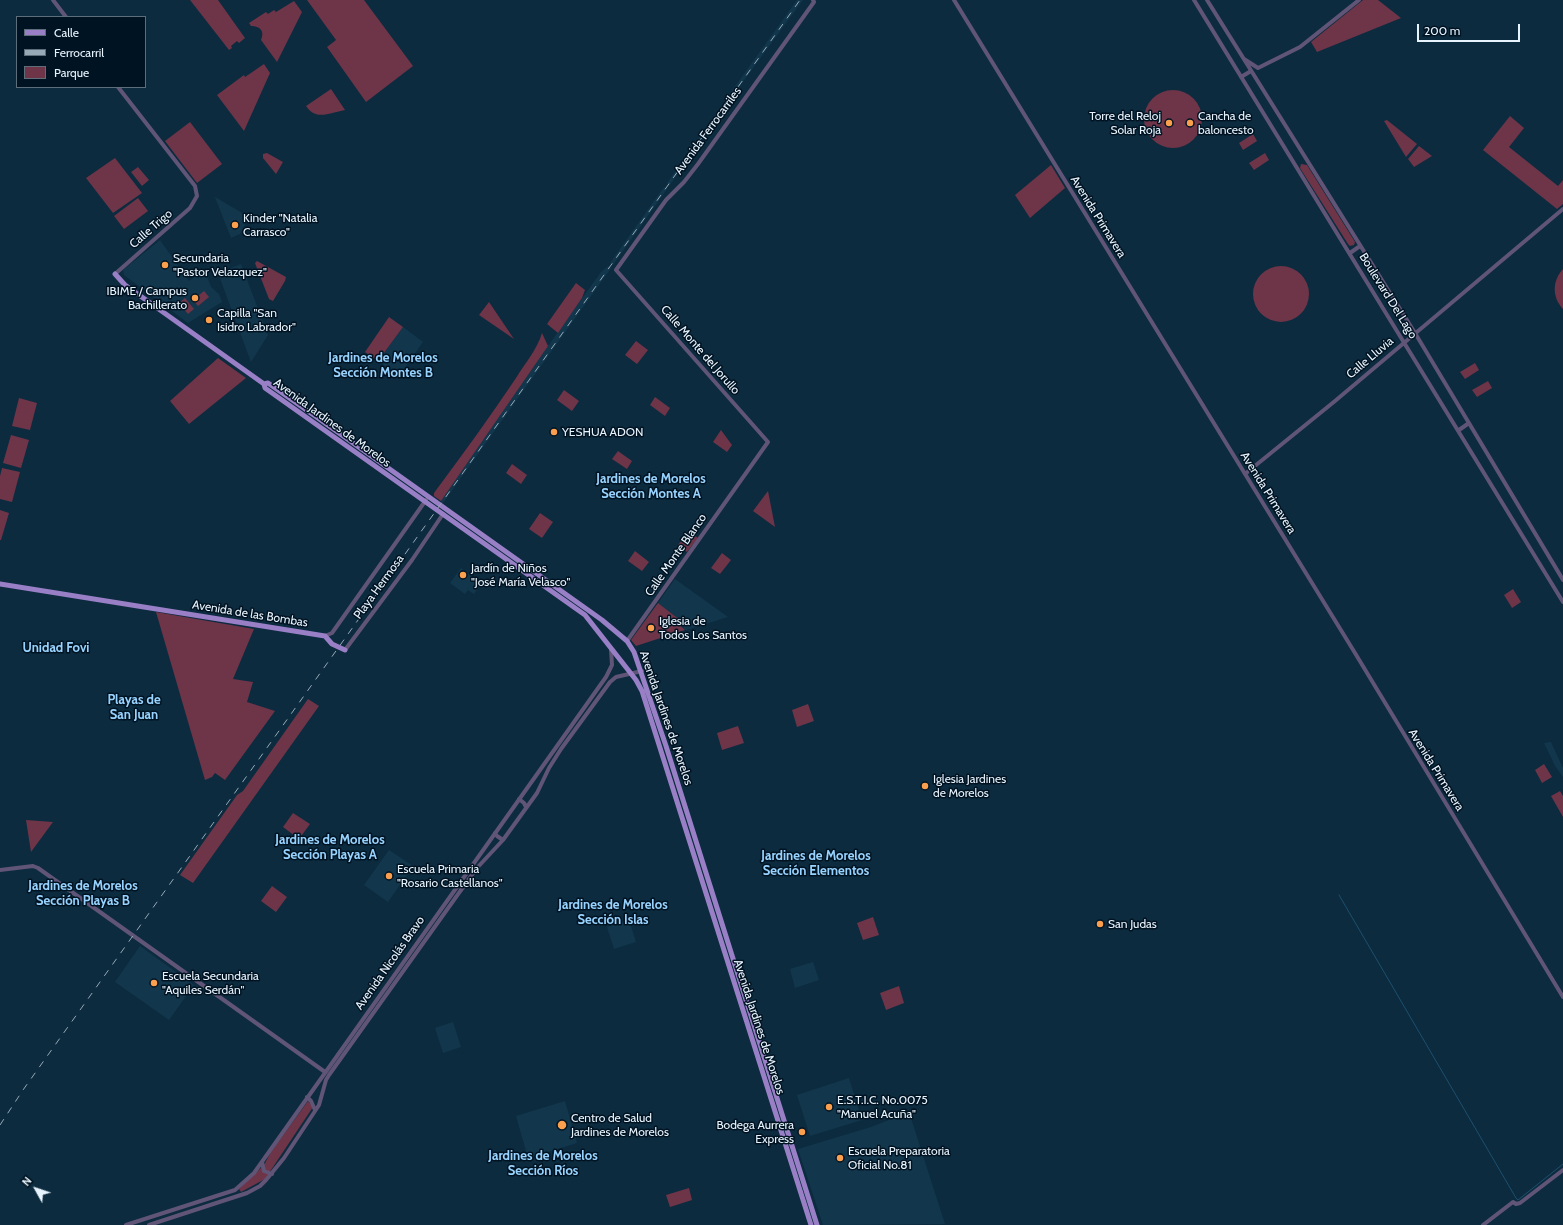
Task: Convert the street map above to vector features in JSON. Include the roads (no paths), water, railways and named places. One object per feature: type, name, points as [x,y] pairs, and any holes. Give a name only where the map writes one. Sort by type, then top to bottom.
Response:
[{"type":"main road","points":[[115,274],[131,289],[264,384]]},
{"type":"main road","name":"Avenida Jardines de Morelos","points":[[264,384],[268,384],[344,437],[427,499],[602,620],[627,641],[634,652],[642,671],[731,974],[748,1017]]},
{"type":"main road","name":"Avenida Jardines de Morelos","points":[[264,384],[265,388],[341,442],[427,499],[443,514],[495,547],[585,615],[631,674],[642,691],[737,972],[748,1017],[782,1124],[817,1225]]},
{"type":"main road","points":[[341,442],[344,437]]},
{"type":"main road","name":"Avenida de las Bombas","points":[[0,584],[325,636]]},
{"type":"main road","points":[[596,628],[602,620]]},
{"type":"main road","name":"Playa Hermosa","points":[[325,636],[332,644],[345,650]]},
{"type":"main road","points":[[731,974],[737,972]]},
{"type":"main road","name":"Avenida Jardines de Morelos","points":[[782,1124],[811,1225]]},
{"type":"street","points":[[53,0],[65,16]]},
{"type":"street","name":"Avenida Primavera","points":[[954,0],[1563,997]]},
{"type":"street","name":"Boulevard Del Lago","points":[[1194,0],[1459,430],[1563,602]]},
{"type":"street","name":"Boulevard Del Lago","points":[[1207,0],[1415,333],[1563,580]]},
{"type":"street","points":[[1243,58],[1258,68],[1300,47],[1359,0]]},
{"type":"street","name":"Avenida Ferrocarriles","points":[[616,270],[666,200],[684,182],[698,164],[813,1]]},
{"type":"street","points":[[1241,77],[1251,71]]},
{"type":"street","name":"Calle Trigo","points":[[115,274],[183,215],[190,208],[197,196],[195,186],[119,88]]},
{"type":"street","name":"Calle Lluvia","points":[[1244,474],[1335,401],[1563,209]]},
{"type":"street","points":[[1350,253],[1360,246]]},
{"type":"street","name":"Calle Monte del Jorullo","points":[[616,270],[768,442]]},
{"type":"street","points":[[1459,430],[1469,423]]},
{"type":"street","name":"Calle Monte Blanco","points":[[627,641],[768,442]]},
{"type":"street","points":[[325,636],[332,633],[427,499]]},
{"type":"street","name":"Playa Hermosa","points":[[345,650],[412,560],[443,514]]},
{"type":"street","name":"Avenida Nicolás Bravo","points":[[126,1225],[235,1190],[245,1182],[262,1162],[596,692],[610,671],[612,665],[612,654],[610,647]]},
{"type":"street","name":"Avenida Nicolás Bravo","points":[[149,1225],[247,1192],[260,1186],[272,1174],[315,1110],[329,1075],[476,869],[503,840],[537,793],[549,768],[561,749],[600,694],[616,677],[642,671]]},
{"type":"street","points":[[596,692],[600,694]]},
{"type":"street","points":[[543,766],[549,768]]},
{"type":"street","points":[[519,799],[524,803],[526,808]]},
{"type":"street","points":[[495,833],[503,840]]},
{"type":"street","points":[[0,870],[33,866],[38,868],[325,1072]]},
{"type":"street","points":[[417,942],[421,946]]},
{"type":"street","points":[[307,1097],[311,1101],[315,1110]]},
{"type":"street","points":[[262,1162],[264,1171],[272,1174]]},
{"type":"street","points":[[1483,1225],[1513,1202],[1516,1204],[1526,1198],[1563,1170]]},
{"type":"waterway","points":[[1339,895],[1516,1198],[1518,1200],[1563,1164]]},
{"type":"railway","points":[[0,1125],[23,1090],[800,0]]},
{"type":"place","name":"Torre del Reloj Solar Roja","points":[[1169,123]]},
{"type":"place","name":"Cancha de baloncesto","points":[[1190,123]]},
{"type":"place","name":"Kinder \"Natalia Carrasco\"","points":[[235,225]]},
{"type":"place","name":"Secundaria \"Pastor Velazquez\"","points":[[165,265]]},
{"type":"place","name":"IBIME / Campus Bachillerato","points":[[195,298]]},
{"type":"place","name":"Capilla \"San Isidro Labrador\"","points":[[209,320]]},
{"type":"place","name":"YESHUA ADON","points":[[554,432]]},
{"type":"place","name":"Jardín de Niños \"José María Velasco\"","points":[[463,575]]},
{"type":"place","name":"Iglesia de Todos Los Santos","points":[[651,628]]},
{"type":"place","name":"Iglesia Jardines de Morelos","points":[[925,786]]},
{"type":"place","name":"Escuela Primaria \"Rosario Castellanos\"","points":[[389,876]]},
{"type":"place","name":"San Judas","points":[[1100,924]]},
{"type":"place","name":"Escuela Secundaria \"Aquiles Serdán\"","points":[[154,983]]},
{"type":"place","name":"E.S.T.I.C. No.0075 \"Manuel Acuña\"","points":[[829,1107]]},
{"type":"place","name":"Centro de Salud Jardines de Morelos","points":[[562,1125]]},
{"type":"place","name":"Bodega Aurrera Express","points":[[802,1132]]},
{"type":"place","name":"Escuela Preparatoria Oficial No.81","points":[[840,1158]]},
{"type":"district","name":"Jardines de Morelos Sección Montes B","points":[[383,366]]},
{"type":"district","name":"Jardines de Morelos Sección Montes A","points":[[651,486]]},
{"type":"district","name":"Unidad Fovi","points":[[56,648]]},
{"type":"district","name":"Playas de San Juan","points":[[134,708]]},
{"type":"district","name":"Jardines de Morelos Sección Playas A","points":[[330,848]]},
{"type":"district","name":"Jardines de Morelos Sección Elementos","points":[[816,864]]},
{"type":"district","name":"Jardines de Morelos Sección Playas B","points":[[83,894]]},
{"type":"district","name":"Jardines de Morelos Sección Islas","points":[[613,912]]},
{"type":"district","name":"Jardines de Morelos Sección Ríos","points":[[543,1164]]}]
